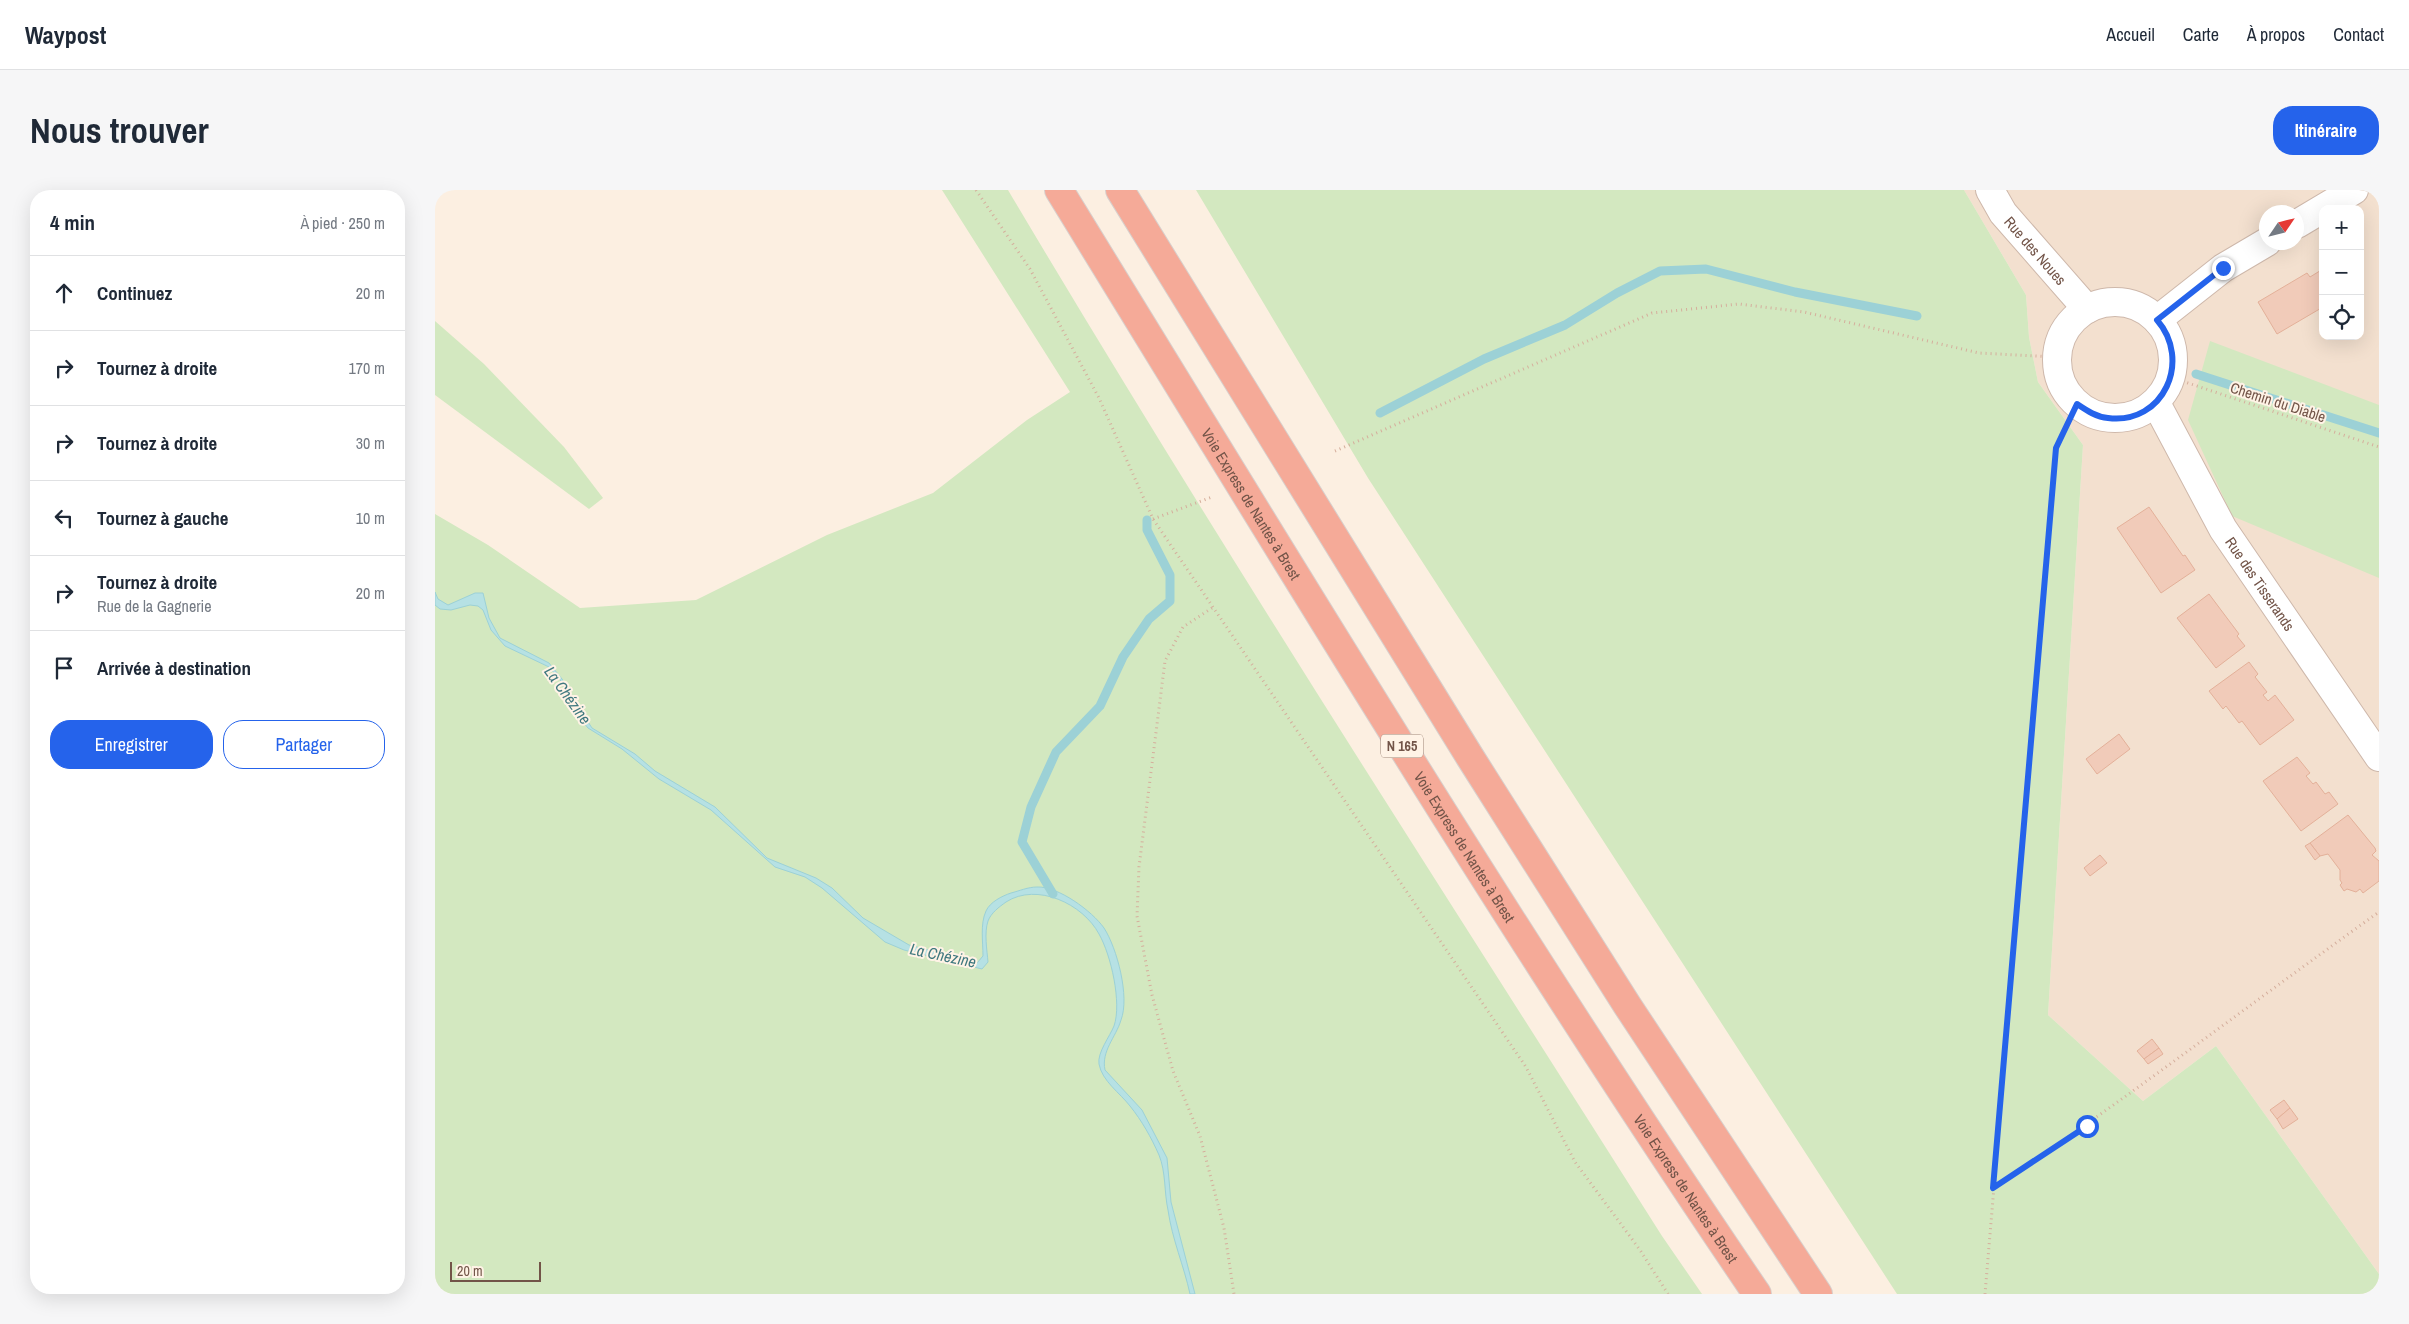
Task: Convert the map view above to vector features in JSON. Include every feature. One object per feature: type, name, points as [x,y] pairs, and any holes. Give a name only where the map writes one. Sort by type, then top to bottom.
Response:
[{"type":"highway","name":"Voie Express de Nantes à Brest","points":[[1059,190],[1415,766],[1574,1018],[1757,1294]]},
{"type":"highway","points":[[1121,190],[1491,790],[1633,1013],[1818,1294]]},
{"type":"street","name":"Rue des Noues","points":[[1990,190],[2003,213],[2087,309]]},
{"type":"street","points":[[2304,220],[2354,190]]},
{"type":"street","points":[[2157,320],[2223,268],[2259,247]]},
{"type":"street","points":[[2116,301],[2146,310],[2157,320],[2165,328],[2173,349],[2173,369],[2167,388],[2156,403],[2141,413],[2125,418],[2099,416],[2077,404],[2065,391],[2058,374],[2056,357],[2061,338],[2071,321],[2087,309],[2101,303],[2116,301]]},
{"type":"street","name":"Rue des Tisserands","points":[[2156,403],[2223,529],[2379,757]]},
{"type":"path","points":[[976,190],[1030,269],[1099,398],[1153,519],[1526,1067],[1575,1162],[1640,1250],[1668,1294]]},
{"type":"path","points":[[1335,451],[1652,313],[1739,304],[1804,312],[1979,353],[2056,357]]},
{"type":"path","name":"Chemin du Diable","points":[[2171,377],[2379,447]]},
{"type":"path","points":[[1985,1294],[2056,448],[2077,404]]},
{"type":"path","points":[[1153,519],[1212,497]]},
{"type":"path","points":[[1212,608],[1183,627],[1165,661],[1139,867],[1137,916],[1152,995],[1173,1071],[1200,1136],[1224,1228],[1234,1294]]},
{"type":"path","points":[[1993,1188],[2087,1126],[2259,997],[2379,912]]},
{"type":"shaded area","points":[[1964,190],[2379,190],[2379,1274],[2216,1046],[2143,1101],[2048,1015],[2083,445],[2038,382],[2029,337],[2026,295]]},
{"type":"green space","points":[[942,190],[1008,190],[1168,454],[1331,716],[1662,1236],[1702,1294],[435,1294],[435,514],[488,545],[580,608],[696,600],[827,535],[933,493],[1027,420],[1070,392]]},
{"type":"green space","points":[[1196,190],[1964,190],[2026,295],[2029,337],[2038,382],[2083,445],[2048,1015],[2143,1101],[2216,1046],[2379,1274],[2379,1294],[1897,1294],[1368,478]]},
{"type":"green space","points":[[435,321],[484,364],[564,447],[603,498],[589,509],[435,395]]},
{"type":"green space","points":[[2210,341],[2379,405],[2379,578],[2232,516],[2188,420]]},
{"type":"water","name":"La Chézine","points":[[435,592],[438,599],[448,605],[475,593],[483,593],[489,618],[500,638],[549,663],[562,679],[592,728],[635,754],[655,771],[715,807],[767,858],[816,878],[832,888],[863,918],[909,945],[977,963],[983,956],[982,927],[988,908],[993,902],[1011,893],[1037,887],[1064,895],[1083,907],[1099,921],[1109,937],[1117,960],[1121,973],[1124,999],[1121,1020],[1105,1057],[1105,1070],[1142,1110],[1167,1158],[1171,1202],[1195,1294],[1190,1294],[1172,1231],[1163,1168],[1159,1155],[1138,1117],[1107,1081],[1099,1064],[1100,1055],[1114,1026],[1117,1005],[1114,979],[1108,954],[1092,923],[1071,905],[1058,899],[1045,895],[1031,894],[1018,896],[998,908],[989,918],[986,936],[988,962],[982,969],[904,950],[885,942],[822,888],[805,877],[775,867],[711,810],[659,779],[622,749],[588,728],[579,717],[561,681],[549,667],[505,646],[491,630],[483,610],[478,606],[470,605],[451,610],[440,609],[435,605]]},
{"type":"building","points":[[2319,271],[2319,309],[2277,334],[2258,302],[2307,273],[2310,277]]},
{"type":"building","points":[[2149,507],[2195,570],[2161,593],[2117,528]]},
{"type":"building","points":[[2209,594],[2239,634],[2237,636],[2245,646],[2216,668],[2177,618]]},
{"type":"building","points":[[2249,662],[2258,674],[2255,677],[2267,692],[2263,695],[2268,701],[2275,695],[2294,720],[2260,745],[2242,721],[2239,723],[2226,706],[2223,709],[2209,691]]},
{"type":"building","points":[[2119,734],[2130,749],[2097,774],[2086,759]]},
{"type":"building","points":[[2297,757],[2310,773],[2306,776],[2313,784],[2316,782],[2325,794],[2329,792],[2338,804],[2301,831],[2263,781]]},
{"type":"building","points":[[2348,815],[2375,848],[2376,851],[2372,855],[2379,861],[2379,881],[2363,893],[2360,889],[2356,892],[2347,889],[2344,891],[2340,885],[2342,883],[2340,880],[2340,870],[2328,854],[2320,856],[2310,843]]},
{"type":"building","points":[[2310,843],[2320,856],[2315,860],[2305,846]]},
{"type":"building","points":[[2100,855],[2107,863],[2090,876],[2084,868]]},
{"type":"building","points":[[2152,1039],[2159,1048],[2144,1059],[2137,1051]]},
{"type":"building","points":[[2159,1048],[2163,1054],[2148,1064],[2144,1059]]},
{"type":"building","points":[[2284,1100],[2290,1108],[2277,1119],[2270,1110]]},
{"type":"building","points":[[2290,1108],[2298,1119],[2283,1129],[2277,1119]]},
{"type":"waterway","points":[[1380,413],[1484,359],[1565,325],[1617,293],[1660,271],[1706,269],[1795,292],[1917,316]]},
{"type":"waterway","points":[[2196,374],[2379,433]]},
{"type":"waterway","points":[[1053,894],[1022,842],[1031,807],[1056,752],[1100,706],[1123,657],[1149,619],[1170,601],[1170,575],[1147,530],[1147,520]]},
{"type":"route","points":[[2087,1126],[1993,1188],[2056,448],[2077,404],[2091,413],[2108,418],[2125,418],[2141,413],[2156,403],[2167,388],[2173,369],[2173,349],[2170,338],[2165,328],[2157,320],[2223,268]]}]
